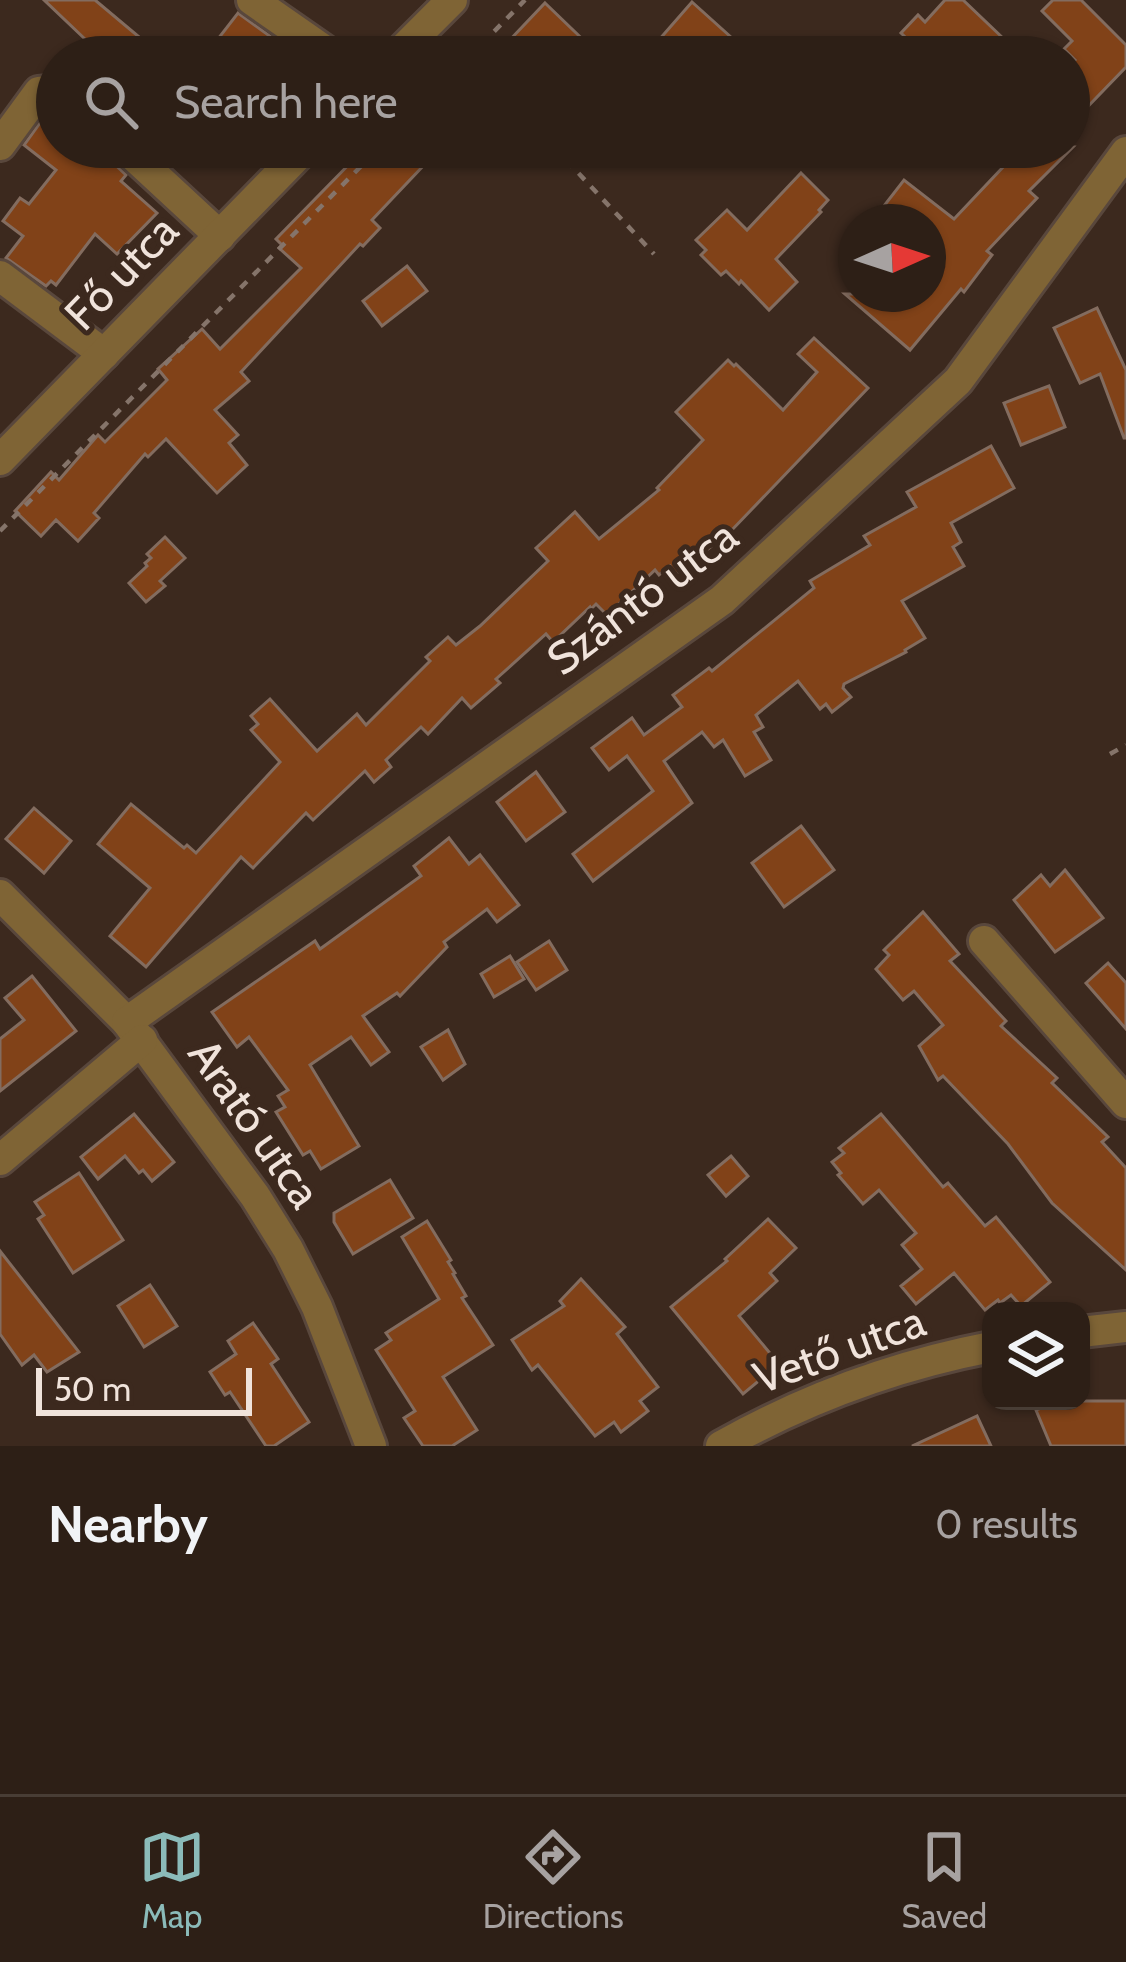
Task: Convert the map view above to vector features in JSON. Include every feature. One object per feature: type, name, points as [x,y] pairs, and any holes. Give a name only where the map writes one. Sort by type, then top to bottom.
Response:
[{"type":"street","points":[[252,0],[304,36]]},
{"type":"street","points":[[416,36],[452,0]]},
{"type":"street","points":[[0,145],[36,96]]},
{"type":"street","name":"Szántó utca","points":[[0,1160],[135,1031],[722,600],[958,381],[1126,152]]},
{"type":"street","points":[[147,168],[220,236]]},
{"type":"street","name":"Fő utca","points":[[0,460],[286,168]]},
{"type":"street","points":[[0,276],[104,354]]},
{"type":"street","name":"Arató utca","points":[[0,895],[135,1031],[255,1196],[317,1306],[370,1446]]},
{"type":"street","points":[[984,941],[1126,1103]]},
{"type":"street","points":[[1090,1331],[1126,1327]]},
{"type":"street","name":"Vető utca","points":[[721,1446],[831,1394],[932,1358],[982,1349]]},
{"type":"path","points":[[490,36],[525,0]]},
{"type":"path","points":[[0,531],[359,168]]},
{"type":"path","points":[[574,168],[654,254]]},
{"type":"path","points":[[1110,754],[1126,745]]},
{"type":"building","points":[[44,0],[95,0],[138,36],[82,36]]},
{"type":"building","points":[[945,0],[963,0],[1001,36],[901,33],[918,15],[925,22]]},
{"type":"building","points":[[1053,0],[1081,0],[1126,45],[1126,67],[1090,104],[1090,36],[1067,36],[1042,11]]},
{"type":"building","points":[[692,2],[730,36],[662,36]]},
{"type":"building","points":[[545,3],[579,36],[514,36]]},
{"type":"building","points":[[238,13],[270,36],[220,36]]},
{"type":"building","points":[[36,128],[36,154],[24,145]]},
{"type":"building","points":[[119,168],[126,175],[121,181],[157,213],[117,254],[95,234],[56,285],[51,281],[46,286],[6,258],[23,236],[3,221],[20,198],[29,204],[56,170]]},
{"type":"building","points":[[345,168],[421,168],[372,220],[380,228],[241,372],[249,381],[215,410],[238,435],[229,443],[247,465],[217,493],[166,439],[148,457],[145,454],[94,513],[99,518],[78,541],[56,520],[41,536],[15,511],[51,472],[59,480],[98,435],[105,442],[167,380],[158,369],[202,329],[220,349],[301,268],[279,248],[282,245],[276,239]]},
{"type":"building","points":[[1002,168],[1052,168],[1029,191],[1037,198],[987,251],[992,255],[946,307],[946,213],[954,219]]},
{"type":"building","points":[[801,173],[828,200],[776,259],[797,282],[769,310],[741,281],[739,284],[726,271],[721,275],[701,255],[706,250],[696,240],[727,210],[747,230]]},
{"type":"building","points":[[904,180],[935,204],[885,204]]},
{"type":"building","points":[[407,266],[427,291],[382,326],[363,301]]},
{"type":"building","points":[[1097,308],[1126,370],[1126,438],[1100,374],[1080,383],[1054,328]]},
{"type":"building","points":[[866,312],[942,312],[910,350]]},
{"type":"building","points":[[814,338],[868,388],[730,532],[676,574],[670,566],[659,575],[655,570],[607,615],[596,604],[553,642],[546,634],[471,708],[462,698],[428,734],[421,727],[386,760],[391,767],[374,782],[365,771],[313,820],[306,813],[253,868],[241,857],[146,967],[110,936],[150,888],[98,844],[131,804],[196,853],[280,762],[251,730],[258,724],[251,716],[270,699],[317,751],[357,714],[366,725],[448,637],[456,645],[548,561],[536,548],[575,512],[599,539],[659,490],[703,440],[676,412],[728,360],[783,410],[817,372],[798,354]]},
{"type":"building","points":[[1049,386],[1065,427],[1021,445],[1004,403]]},
{"type":"building","points":[[991,446],[1014,488],[951,523],[961,542],[953,547],[964,566],[902,601],[925,638],[844,684],[851,697],[832,712],[826,704],[820,709],[798,681],[756,715],[763,727],[754,732],[771,760],[745,776],[723,740],[714,747],[702,732],[664,761],[692,803],[593,881],[573,854],[653,791],[627,756],[609,770],[592,748],[632,718],[644,735],[682,707],[673,695],[709,668],[712,671],[814,588],[810,581],[870,545],[864,536],[916,507],[907,492]]},
{"type":"building","points":[[165,537],[185,558],[160,581],[165,586],[146,602],[129,583],[147,566],[151,558],[147,554]]},
{"type":"building","points":[[536,772],[565,812],[526,841],[497,802]]},
{"type":"building","points":[[34,808],[71,841],[44,873],[6,839]]},
{"type":"building","points":[[801,826],[834,870],[784,907],[752,863]]},
{"type":"building","points":[[449,838],[469,864],[480,855],[519,905],[497,922],[487,909],[444,942],[447,947],[400,996],[397,993],[363,1016],[389,1052],[371,1065],[351,1037],[310,1065],[359,1146],[321,1169],[310,1151],[303,1155],[276,1112],[285,1107],[278,1096],[288,1090],[249,1037],[237,1047],[212,1012],[315,941],[320,949],[421,876],[414,866]]},
{"type":"building","points":[[1065,870],[1103,918],[1055,952],[1014,900],[1041,875],[1050,886]]},
{"type":"building","points":[[923,912],[959,954],[950,961],[1006,1021],[1001,1026],[1057,1078],[1052,1083],[1108,1137],[1102,1142],[1126,1168],[1126,1270],[1052,1203],[1008,1144],[943,1076],[938,1080],[919,1046],[943,1025],[914,991],[903,1000],[876,969],[889,955],[884,950]]},
{"type":"building","points":[[549,941],[567,970],[536,990],[517,962]]},
{"type":"building","points":[[510,956],[524,979],[494,997],[481,974]]},
{"type":"building","points":[[1108,963],[1126,983],[1126,1029],[1086,983]]},
{"type":"building","points":[[32,976],[76,1031],[0,1091],[0,1039],[24,1020],[5,998]]},
{"type":"building","points":[[448,1030],[465,1064],[443,1080],[421,1047]]},
{"type":"building","points":[[134,1114],[174,1162],[152,1181],[125,1156],[98,1179],[81,1157]]},
{"type":"building","points":[[881,1114],[943,1187],[948,1183],[985,1226],[996,1217],[1050,1282],[1026,1302],[1017,1302],[1011,1295],[1001,1302],[982,1302],[982,1306],[954,1273],[916,1304],[901,1286],[922,1269],[902,1245],[916,1233],[879,1190],[863,1204],[832,1162],[844,1153],[839,1148]]},
{"type":"building","points":[[731,1156],[748,1176],[726,1196],[708,1175]]},
{"type":"building","points":[[79,1173],[123,1240],[73,1273],[38,1219],[44,1215],[35,1202]]},
{"type":"building","points":[[390,1180],[413,1218],[353,1254],[334,1222],[334,1213]]},
{"type":"building","points":[[768,1219],[796,1248],[770,1273],[777,1281],[739,1316],[779,1364],[743,1394],[671,1307]]},
{"type":"building","points":[[427,1221],[451,1260],[466,1296],[462,1298],[493,1345],[443,1377],[477,1430],[452,1446],[423,1446],[404,1418],[415,1411],[376,1350],[391,1340],[386,1333],[439,1299],[402,1237]]},
{"type":"building","points":[[0,1251],[79,1352],[47,1372],[34,1355],[22,1365],[0,1334]]},
{"type":"building","points":[[581,1279],[625,1327],[617,1334],[658,1387],[640,1401],[648,1411],[621,1432],[614,1422],[595,1436],[538,1365],[532,1370],[512,1340],[564,1306],[560,1301]]},
{"type":"building","points":[[150,1285],[177,1326],[144,1347],[118,1306]]},
{"type":"building","points":[[253,1323],[278,1359],[271,1364],[309,1422],[274,1446],[266,1446],[230,1392],[225,1395],[210,1372],[236,1354],[228,1341]]},
{"type":"building","points":[[1090,1401],[1126,1401],[1126,1446],[1051,1446],[1036,1410],[1090,1410]]},
{"type":"building","points":[[977,1416],[991,1446],[912,1446]]}]
